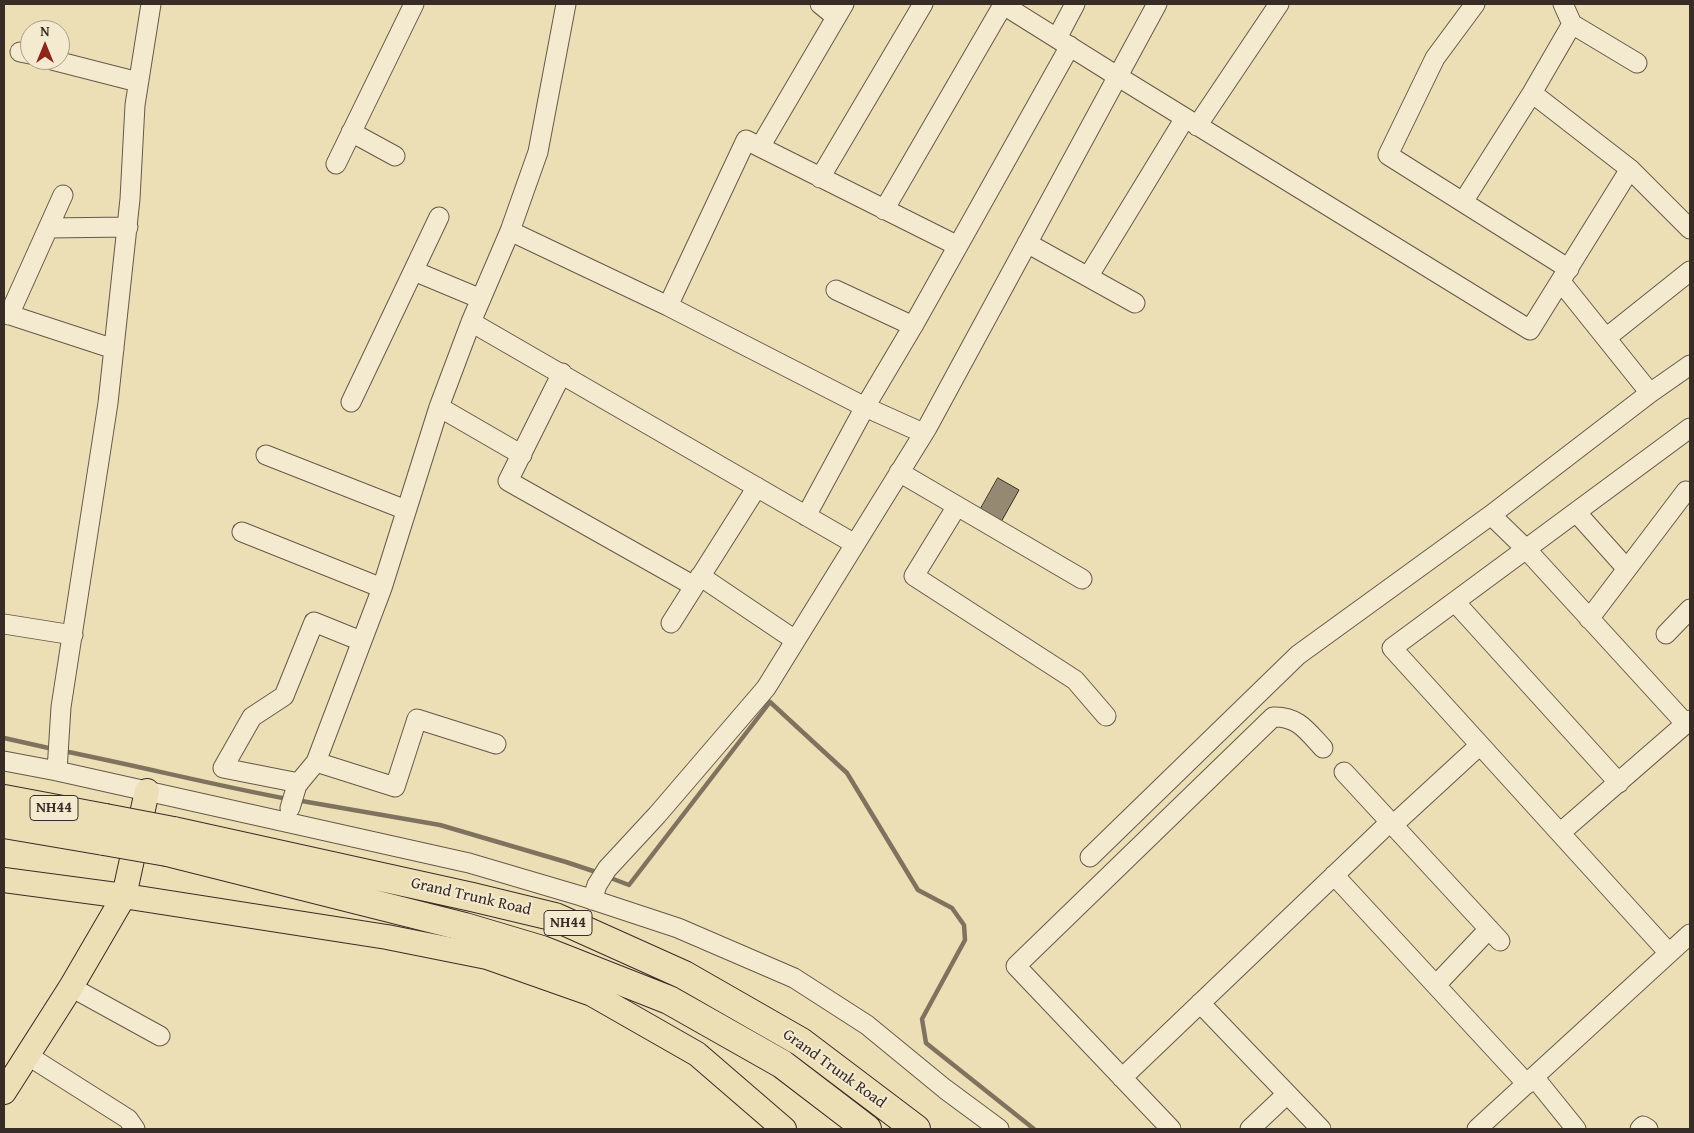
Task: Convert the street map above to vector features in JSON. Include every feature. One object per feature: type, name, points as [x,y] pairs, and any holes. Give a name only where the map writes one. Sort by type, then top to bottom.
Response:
[{"type":"highway","name":"Grand Trunk Road","points":[[4,798],[104,830]]},
{"type":"highway","name":"Grand Trunk Road","points":[[4,824],[104,830],[472,897],[556,917],[684,975],[801,1042],[916,1129]]},
{"type":"highway","name":"Grand Trunk Road","points":[[170,842],[542,950],[669,1000],[782,1064],[867,1129]]},
{"type":"main road","points":[[4,1092],[71,987],[124,896],[147,791]]},
{"type":"main road","points":[[4,880],[124,896],[387,936],[487,957],[592,994],[697,1054],[784,1129]]},
{"type":"street","points":[[58,766],[61,707],[108,403],[128,226],[135,104],[150,4]]},
{"type":"street","points":[[336,164],[414,4]]},
{"type":"street","points":[[290,808],[298,784],[316,762],[382,588],[440,407],[471,322],[510,231],[538,152],[566,4]]},
{"type":"street","points":[[760,147],[840,11],[820,4]]},
{"type":"street","points":[[820,178],[923,4]]},
{"type":"street","points":[[806,516],[865,407],[958,246],[1063,42],[1075,4]]},
{"type":"street","points":[[599,885],[766,688],[923,433],[1116,76],[1157,4]]},
{"type":"street","points":[[1088,277],[1191,122],[1279,4]]},
{"type":"street","points":[[1475,4],[1435,58],[1388,155],[1463,202],[1565,275],[1606,338],[1650,393]]},
{"type":"street","points":[[1564,4],[1572,24],[1637,62]]},
{"type":"street","points":[[884,210],[1007,5],[1116,76],[1530,330],[1630,169]]},
{"type":"street","points":[[1463,202],[1532,94],[1572,24]]},
{"type":"street","points":[[70,65],[138,82]]},
{"type":"street","points":[[1532,94],[1630,169],[1690,229]]},
{"type":"street","points":[[351,132],[395,156]]},
{"type":"street","points":[[668,306],[746,140],[958,246]]},
{"type":"street","points":[[63,195],[6,314],[114,349]]},
{"type":"street","points":[[350,402],[439,217]]},
{"type":"street","points":[[48,228],[128,226]]},
{"type":"street","points":[[510,231],[668,306],[865,407],[923,433]]},
{"type":"street","points":[[1026,243],[1135,303]]},
{"type":"street","points":[[414,271],[481,299]]},
{"type":"street","points":[[1606,338],[1690,271]]},
{"type":"street","points":[[836,290],[913,326]]},
{"type":"street","points":[[471,322],[855,544]]},
{"type":"street","points":[[1090,857],[1298,655],[1491,515],[1650,393],[1690,365]]},
{"type":"street","points":[[562,374],[508,481],[697,581],[795,640]]},
{"type":"street","points":[[440,407],[522,455]]},
{"type":"street","points":[[1669,953],[1392,648],[1690,428]]},
{"type":"street","points":[[266,455],[406,510]]},
{"type":"street","points":[[899,472],[1082,579]]},
{"type":"street","points":[[671,623],[757,487]]},
{"type":"street","points":[[1590,619],[1686,491]]},
{"type":"street","points":[[957,506],[914,576],[1074,680],[1106,716]]},
{"type":"street","points":[[1576,512],[1627,569]]},
{"type":"street","points":[[1491,515],[1526,549],[1688,722],[1560,833]]},
{"type":"street","points":[[242,532],[382,588]]},
{"type":"street","points":[[1455,602],[1619,783]]},
{"type":"street","points":[[1666,634],[1690,609]]},
{"type":"street","points":[[298,784],[223,768],[252,717],[284,696],[314,622],[361,642]]},
{"type":"street","points":[[4,624],[73,635]]},
{"type":"street","points":[[1171,1129],[1016,966],[1273,717],[1284,716],[1299,722],[1323,748]]},
{"type":"street","points":[[316,762],[396,788],[417,719],[496,744]]},
{"type":"street","points":[[1122,1078],[1334,875],[1480,745]]},
{"type":"street","points":[[4,761],[58,766],[147,791],[469,864],[599,885],[678,928],[794,978],[867,1026],[945,1089],[999,1129]]},
{"type":"street","points":[[1344,772],[1495,935],[1436,985]]},
{"type":"street","points":[[1334,875],[1436,985],[1531,1080],[1576,1129]]},
{"type":"street","points":[[1478,1129],[1690,934]]},
{"type":"street","points":[[71,987],[160,1036]]},
{"type":"street","points":[[1200,1003],[1321,1129]]},
{"type":"street","points":[[27,1056],[128,1119],[135,1129]]},
{"type":"street","points":[[1250,1129],[1286,1094]]},
{"type":"street","points":[[1640,1129],[1643,1126],[1648,1129]]},
{"type":"building","points":[[998,478],[1019,490],[1001,522],[980,510]]},
{"type":"waterway","points":[[608,877],[629,885],[770,702],[847,773],[918,890],[952,908],[964,925],[965,940],[922,1019],[926,1043],[1034,1129]]},
{"type":"waterway","points":[[4,738],[53,749]]},
{"type":"waterway","points":[[63,751],[288,799]]},
{"type":"waterway","points":[[296,800],[440,825],[599,873]]}]
